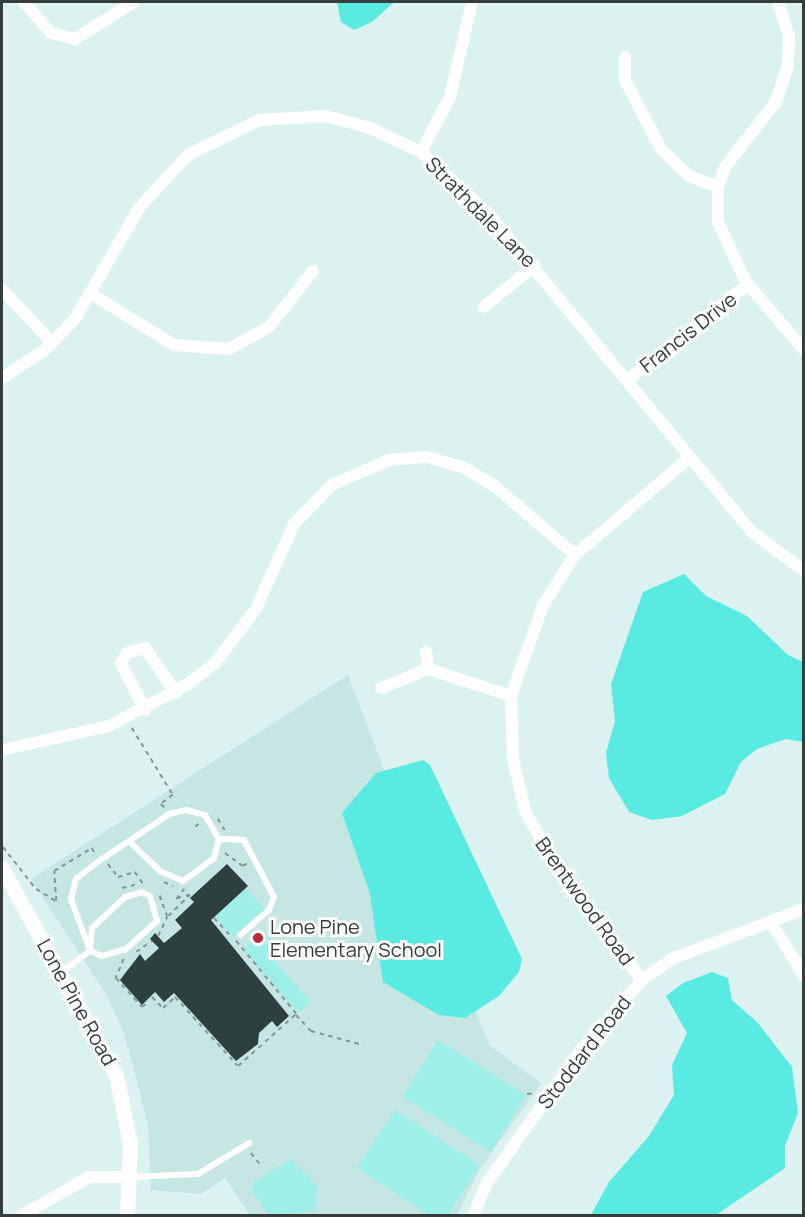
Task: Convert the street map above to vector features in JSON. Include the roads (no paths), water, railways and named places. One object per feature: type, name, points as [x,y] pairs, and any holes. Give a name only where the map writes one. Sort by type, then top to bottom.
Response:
[{"type":"street","points":[[24,2],[51,33],[75,39],[134,2]]},
{"type":"street","points":[[421,152],[450,97],[472,2]]},
{"type":"street","points":[[778,2],[789,36],[788,66],[775,103],[732,154],[718,188],[721,231],[748,284],[804,350]]},
{"type":"street","points":[[625,57],[625,80],[661,149],[689,176],[718,188]]},
{"type":"street","name":"Strathdale Lane","points":[[2,378],[52,343],[93,296],[145,201],[189,154],[221,135],[260,120],[326,116],[370,128],[421,152],[535,265],[689,458],[752,532],[804,572]]},
{"type":"street","points":[[484,307],[535,265]]},
{"type":"street","points":[[93,296],[174,345],[229,349],[269,327],[314,271]]},
{"type":"street","name":"Francis Drive","points":[[628,380],[748,284]]},
{"type":"street","points":[[2,289],[52,343]]},
{"type":"street","points":[[2,750],[109,726],[176,693],[214,664],[256,609],[294,524],[332,485],[378,463],[427,457],[463,467],[496,487],[575,555]]},
{"type":"street","name":"Brentwood Road","points":[[642,980],[557,868],[525,811],[513,758],[511,696],[543,605],[575,555],[689,458]]},
{"type":"street","points":[[145,710],[121,663],[127,653],[146,648],[176,693]]},
{"type":"street","points":[[426,652],[428,669]]},
{"type":"street","points":[[381,688],[428,669],[511,696]]},
{"type":"street","name":"Lone Pine Road","points":[[2,868],[62,972],[116,1075],[127,1119],[130,1177],[127,1215]]},
{"type":"street","name":"Stoddard Road","points":[[473,1215],[488,1183],[581,1050],[642,980],[674,958],[773,925],[804,909]]},
{"type":"street","points":[[773,925],[804,976]]},
{"type":"street","points":[[21,1215],[90,1177],[130,1177]]},
{"type":"lane","points":[[90,951],[70,887],[129,841],[186,810],[205,815],[219,839],[214,858],[183,881],[160,871],[129,841]]},
{"type":"lane","points":[[219,839],[244,840],[256,859],[273,904],[237,938]]},
{"type":"lane","points":[[62,972],[90,951],[112,955],[151,931],[158,913],[153,900],[142,892],[117,903],[92,928],[90,951]]},
{"type":"lane","points":[[130,1177],[198,1174],[247,1144]]},
{"type":"place","name":"Lone Pine Elementary School","points":[[258,938]]}]
